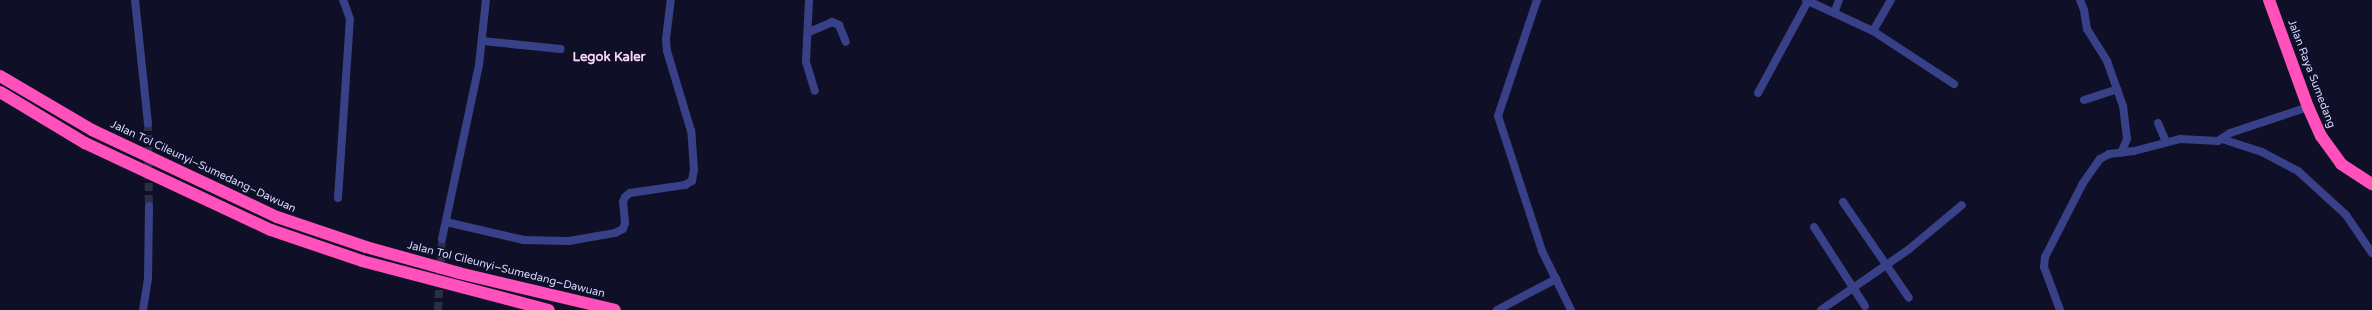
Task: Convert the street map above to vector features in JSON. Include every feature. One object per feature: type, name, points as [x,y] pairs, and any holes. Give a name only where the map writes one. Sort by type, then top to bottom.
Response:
[{"type":"highway","name":"Jalan Raya Sumedang","points":[[2269,0],[2308,108],[2333,156],[2348,171],[2372,184]]},
{"type":"highway","name":"Jalan Tol Cileunyi–Sumedang–Dawuan","points":[[0,76],[92,130],[276,217],[366,247],[459,273],[615,310]]},
{"type":"highway","points":[[0,92],[85,143],[271,230],[362,261],[549,310]]},
{"type":"street","points":[[135,0],[148,123]]},
{"type":"street","points":[[338,198],[350,19],[343,0]]},
{"type":"street","points":[[442,239],[476,81],[486,0]]},
{"type":"street","points":[[446,222],[524,240],[569,241],[615,233],[623,229],[625,223],[623,202],[625,197],[630,193],[685,185],[692,181],[694,170],[691,131],[667,51],[671,0]]},
{"type":"street","points":[[809,0],[809,32],[806,62],[815,91]]},
{"type":"street","points":[[1536,0],[1498,116],[1514,162],[1520,190],[1542,251],[1571,310]]},
{"type":"street","points":[[1758,93],[1807,0],[1835,11],[1873,31],[1954,84]]},
{"type":"street","points":[[1835,11],[1839,0]]},
{"type":"street","points":[[1873,31],[1891,0]]},
{"type":"street","points":[[2080,0],[2084,10],[2087,29],[2107,60],[2117,89],[2127,133],[2127,144],[2121,153]]},
{"type":"street","points":[[809,32],[832,22],[839,25],[846,42]]},
{"type":"street","points":[[482,41],[562,49]]},
{"type":"street","points":[[2084,100],[2117,89]]},
{"type":"street","points":[[2060,310],[2044,267],[2047,250],[2083,183],[2100,159],[2180,138],[2214,142],[2222,139],[2230,133],[2308,108]]},
{"type":"street","points":[[2158,123],[2166,142]]},
{"type":"street","points":[[2222,139],[2262,152],[2298,171],[2346,215],[2372,253]]},
{"type":"street","points":[[1843,202],[1909,298]]},
{"type":"street","points":[[1821,310],[1908,250],[1962,205]]},
{"type":"street","points":[[143,310],[148,279],[149,206]]},
{"type":"street","points":[[1814,227],[1865,306]]},
{"type":"street","points":[[1497,310],[1556,278]]},
{"type":"tunnel","points":[[148,123],[149,206]]},
{"type":"tunnel","points":[[438,310],[442,239]]},
{"type":"district","name":"Legok Kaler","points":[[609,57]]}]
